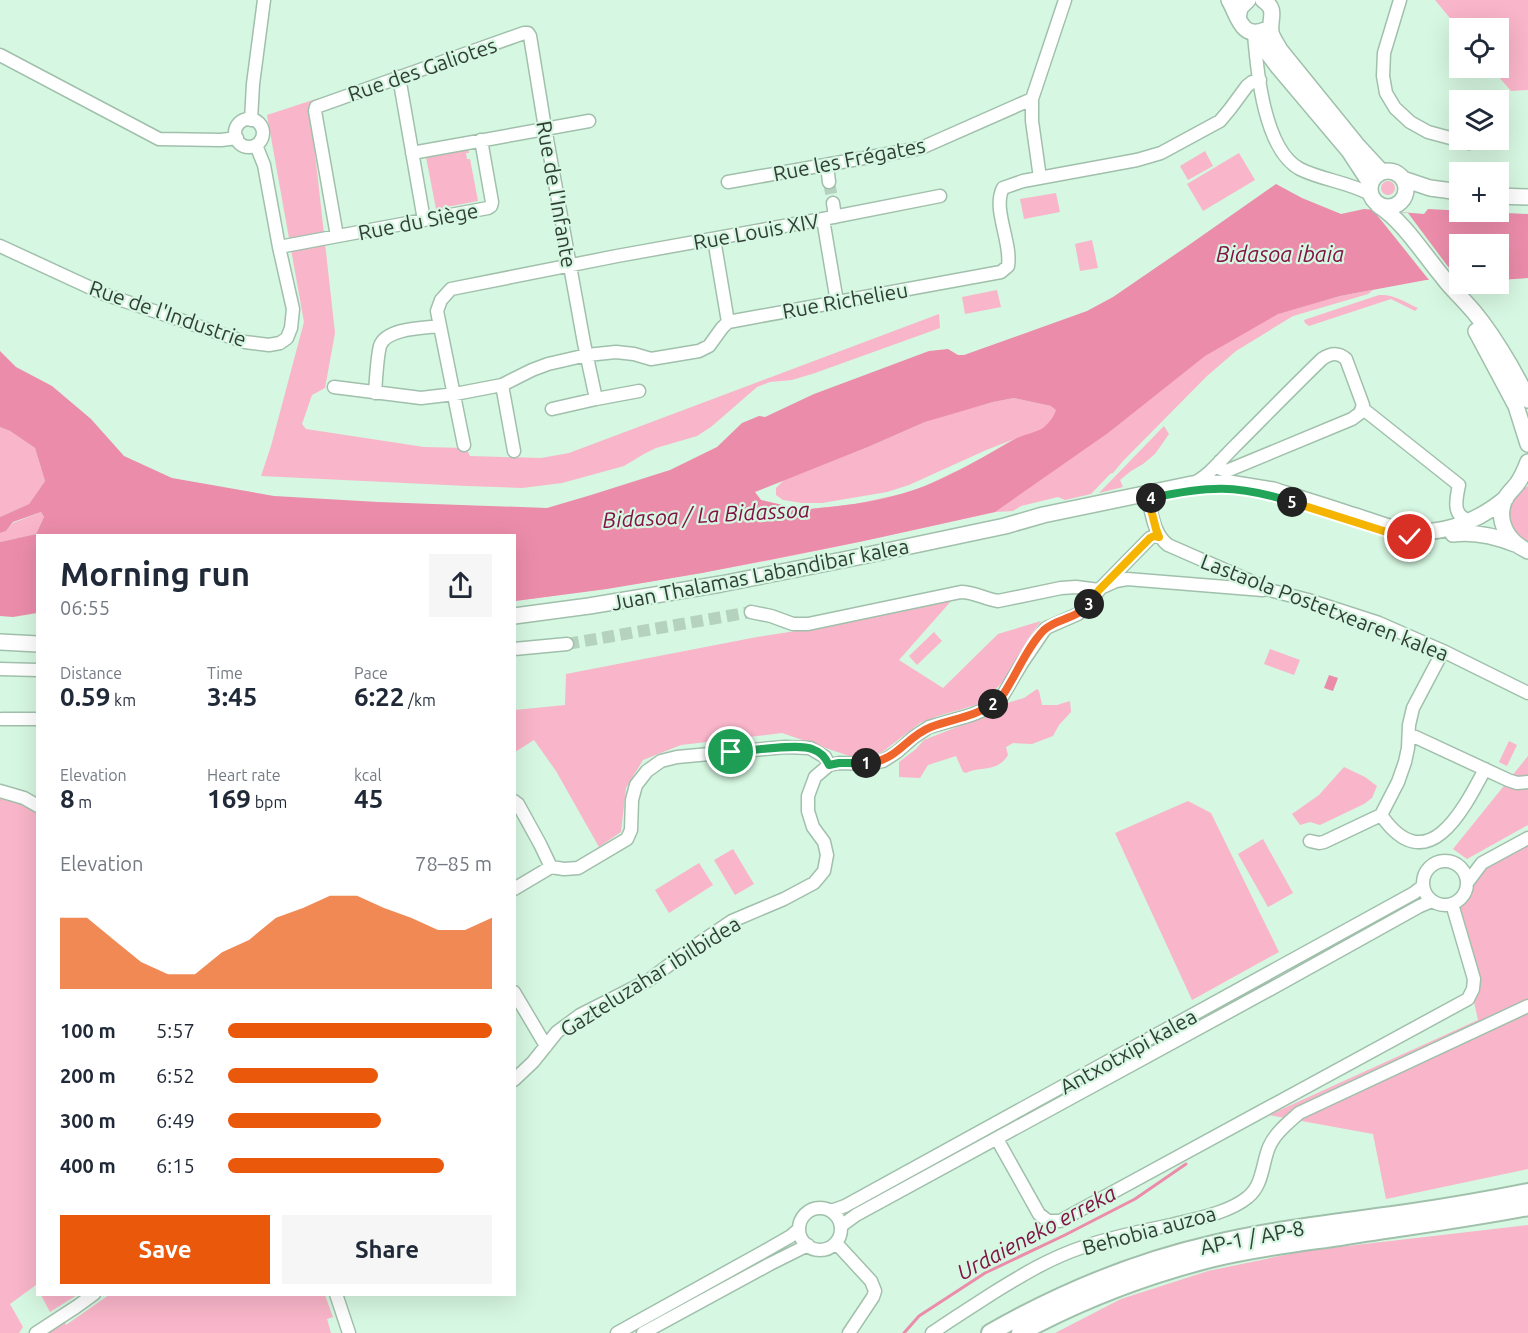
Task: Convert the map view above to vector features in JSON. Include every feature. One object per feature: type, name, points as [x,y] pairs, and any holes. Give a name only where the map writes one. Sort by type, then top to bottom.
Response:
[{"type":"highway","name":"AP-1 / AP-8","points":[[990,1333],[1038,1306],[1095,1281],[1183,1251],[1233,1239],[1528,1192]]},
{"type":"highway","name":"AP-1 / AP-8","points":[[1020,1333],[1071,1307],[1128,1284],[1187,1265],[1277,1246],[1457,1220],[1528,1207]]},
{"type":"main road","points":[[1229,0],[1243,27],[1255,33],[1279,68],[1349,151],[1372,194],[1398,221],[1449,286]]},
{"type":"main road","points":[[1238,18],[1240,8],[1248,0]]},
{"type":"main road","points":[[1263,0],[1271,8],[1271,34],[1280,50],[1357,145],[1382,172]]},
{"type":"main road","points":[[1255,33],[1264,30],[1282,0]]},
{"type":"main road","points":[[1372,194],[1377,174],[1382,172],[1394,172],[1403,179],[1430,188],[1449,191]]},
{"type":"main road","points":[[1398,221],[1398,210],[1406,190],[1403,179]]},
{"type":"main road","points":[[1372,194],[1388,208],[1416,191],[1430,188]]},
{"type":"main road","points":[[1509,196],[1528,197]]},
{"type":"main road","points":[[1454,294],[1478,333],[1516,406],[1528,444]]},
{"type":"main road","points":[[1457,294],[1487,330],[1528,400]]},
{"type":"main road","points":[[1229,485],[1273,490],[1406,531],[1442,530],[1472,521],[1506,498],[1522,482],[1528,462]]},
{"type":"main road","name":"Juan Thalamas Labandibar kalea","points":[[1005,526],[1042,515],[1192,484],[1229,485]]},
{"type":"main road","points":[[1229,485],[1271,495],[1401,536],[1429,538],[1471,532],[1497,537],[1522,547]]},
{"type":"main road","name":"Juan Thalamas Labandibar kalea","points":[[516,615],[589,606],[721,584],[1148,498],[1229,485]]},
{"type":"main road","points":[[1506,498],[1502,510],[1503,522],[1507,534],[1522,547]]},
{"type":"main road","points":[[0,642],[36,644]]},
{"type":"street","name":"Rue de l'Industrie","points":[[0,246],[104,294],[244,342],[269,345],[280,343],[287,338],[291,328],[292,309],[264,165],[256,145],[262,139],[263,131],[259,123],[251,120],[253,84],[264,0]]},
{"type":"street","points":[[1040,178],[1032,121],[1032,99],[1065,0]]},
{"type":"street","points":[[1400,0],[1384,53],[1383,76],[1386,93],[1395,108],[1410,122],[1428,132],[1449,138]]},
{"type":"street","name":"Rue des Galiotes","points":[[337,236],[316,107],[528,33]]},
{"type":"street","name":"Rue de l'Infante","points":[[528,33],[597,399]]},
{"type":"street","points":[[1255,33],[1266,111],[1279,148],[1289,161],[1308,172],[1372,194]]},
{"type":"street","points":[[0,55],[159,139],[237,138]]},
{"type":"street","points":[[399,77],[424,220]]},
{"type":"street","name":"Rue Richelieu","points":[[728,322],[1001,272],[1008,266],[1009,258],[1001,213],[1000,195],[1003,188],[1023,181],[1137,160],[1161,153],[1220,121],[1247,86],[1260,80]]},
{"type":"street","name":"Rue les Frégates","points":[[728,182],[921,148],[1032,99]]},
{"type":"street","points":[[251,120],[246,120],[239,125],[236,134],[243,145],[247,147],[256,145]]},
{"type":"street","points":[[412,153],[589,121]]},
{"type":"street","name":"Rue du Siège","points":[[279,247],[488,208],[492,202],[481,140]]},
{"type":"street","points":[[827,165],[829,182]]},
{"type":"street","name":"Rue Louis XIV","points":[[464,445],[437,311],[441,300],[451,289],[940,196]]},
{"type":"street","points":[[833,203],[829,218],[837,302]]},
{"type":"street","points":[[334,387],[421,398],[502,386],[548,364],[587,355],[616,352],[651,359],[699,351],[709,346],[728,322],[714,239]]},
{"type":"street","points":[[375,393],[380,345],[386,337],[400,331],[440,326]]},
{"type":"street","points":[[1192,484],[1204,477],[1276,403],[1322,359],[1328,355],[1340,355],[1346,359],[1362,405],[1360,413],[1352,419],[1227,471],[1221,469],[1220,461]]},
{"type":"street","points":[[502,386],[514,451]]},
{"type":"street","points":[[552,409],[639,391]]},
{"type":"street","points":[[1362,408],[1459,485],[1457,510],[1462,517],[1472,521]]},
{"type":"street","points":[[1246,435],[1246,450],[1258,458]]},
{"type":"street","points":[[516,888],[551,867],[578,868],[627,839],[631,830],[632,800],[636,786],[647,771],[661,761],[677,757],[785,747],[810,748],[825,757],[829,765],[868,764],[883,760],[897,752],[914,736],[929,727],[986,709],[1000,700],[1043,632],[1052,625],[1078,614],[1150,538],[1159,537],[1148,498]]},
{"type":"street","name":"Lastaola Postetxearen kalea","points":[[1159,537],[1168,545],[1273,591],[1379,623],[1443,651],[1528,693]]},
{"type":"street","points":[[751,612],[793,624],[808,624],[960,592],[998,601],[1061,588],[1099,590],[1116,581],[1127,579],[1273,591]]},
{"type":"street","points":[[516,649],[567,644]]},
{"type":"street","points":[[1310,841],[1324,842],[1381,815],[1398,782],[1405,762],[1413,708],[1443,651]]},
{"type":"street","points":[[0,669],[36,670]]},
{"type":"street","points":[[2,719],[34,719]]},
{"type":"street","points":[[1409,734],[1517,783],[1528,782]]},
{"type":"street","name":"Gazteluzahar ibilbidea","points":[[516,1078],[557,1032],[580,1015],[649,980],[732,921],[784,899],[814,883],[824,871],[827,855],[824,842],[813,826],[808,811],[808,796],[815,777],[829,765]]},
{"type":"street","points":[[1381,815],[1393,831],[1404,839],[1422,842],[1435,839],[1455,821],[1485,769]]},
{"type":"street","points":[[0,791],[24,798],[36,805]]},
{"type":"street","points":[[516,802],[551,867]]},
{"type":"street","points":[[1457,865],[1482,863],[1528,838]]},
{"type":"street","points":[[1443,861],[1457,865],[1466,875],[1467,883],[1466,892],[1461,899],[1445,905],[1432,901],[1427,896],[1424,878],[1431,867],[1443,861]]},
{"type":"street","points":[[1467,883],[1482,863]]},
{"type":"street","name":"Antxotxipi kalea","points":[[831,1211],[845,1206],[1424,886]]},
{"type":"street","name":"Antxotxipi kalea","points":[[841,1226],[853,1217],[1432,901]]},
{"type":"street","points":[[997,1139],[1040,1214],[1048,1221],[1060,1221],[1468,999],[1473,989],[1474,979],[1452,904]]},
{"type":"street","points":[[516,995],[546,1046]]},
{"type":"street","name":"Behobia auzoa","points":[[932,1333],[1033,1269],[1059,1256],[1085,1246],[1195,1220],[1236,1205],[1248,1198],[1257,1188],[1270,1146],[1282,1129],[1299,1113],[1528,1006]]},
{"type":"street","points":[[819,1208],[831,1211],[838,1218],[841,1226],[841,1234],[836,1243],[822,1250],[808,1245],[799,1229],[805,1214],[812,1209],[819,1208]]},
{"type":"street","points":[[617,1333],[791,1236],[799,1229]]},
{"type":"street","points":[[836,1243],[871,1281],[875,1291],[873,1298],[849,1333]]},
{"type":"street","points":[[643,1333],[808,1245]]},
{"type":"street","points":[[36,1333],[90,1296]]},
{"type":"street","points":[[337,1296],[349,1333]]},
{"type":"street","points":[[341,1296],[344,1317]]},
{"type":"shaded area","points":[[1435,0],[1528,0],[1528,90],[1511,91],[1500,78],[1509,78],[1509,18],[1450,18]]},
{"type":"shaded area","points":[[319,98],[310,108],[335,333],[325,388],[312,395],[302,424],[306,429],[424,447],[466,448],[470,456],[541,458],[569,453],[939,314],[940,328],[815,373],[792,380],[770,382],[757,387],[711,427],[697,436],[656,448],[624,466],[562,483],[522,488],[261,476],[304,322],[267,115]]},
{"type":"shaded area","points":[[468,149],[467,159],[470,159],[478,201],[436,209],[426,157]]},
{"type":"shaded area","points":[[1205,151],[1213,166],[1188,180],[1180,166]]},
{"type":"shaded area","points":[[1239,153],[1255,180],[1203,211],[1187,184]]},
{"type":"shaded area","points":[[1385,181],[1391,181],[1395,188],[1391,195],[1385,195],[1381,191],[1381,185]]},
{"type":"shaded area","points":[[1056,193],[1060,212],[1024,219],[1020,199]]},
{"type":"shaded area","points":[[1092,240],[1098,268],[1080,271],[1075,244]]},
{"type":"shaded area","points":[[997,290],[1001,307],[965,314],[962,297]]},
{"type":"shaded area","points":[[1373,290],[1368,294],[1293,316],[1236,351],[1207,376],[1091,494],[1065,500],[1058,497],[1021,506],[1013,511],[995,512],[737,566],[630,585],[516,601],[516,589],[754,492],[761,500],[799,509],[810,509],[855,504],[923,487],[971,464],[1014,439],[909,485],[887,492],[822,503],[783,500],[776,495],[776,488],[784,480],[925,422],[1014,398],[1051,406],[1168,344],[1340,296]]},
{"type":"shaded area","points":[[1379,295],[1395,297],[1418,308],[1415,311],[1391,299],[1309,326],[1305,323],[1304,320]]},
{"type":"shaded area","points":[[1164,426],[1169,434],[1155,454],[1120,480],[1123,487],[1099,493]]},
{"type":"shaded area","points":[[0,427],[35,448],[45,481],[29,504],[0,517]]},
{"type":"shaded area","points":[[1528,486],[1528,543],[1514,530],[1509,514],[1514,499]]},
{"type":"shaded area","points":[[41,512],[44,517],[36,534],[0,542],[0,533],[6,531],[13,523]]},
{"type":"shaded area","points":[[952,600],[899,660],[943,688],[998,634],[1041,621],[1006,678],[983,703],[920,723],[881,753],[855,758],[782,733],[681,745],[643,760],[626,788],[621,832],[599,847],[556,771],[534,740],[516,751],[516,710],[565,705],[566,674]]},
{"type":"shaded area","points":[[934,632],[942,641],[917,665],[909,656]]},
{"type":"shaded area","points":[[1270,649],[1300,660],[1294,675],[1264,664]]},
{"type":"shaded area","points":[[1037,689],[1042,705],[1057,705],[1070,701],[1071,712],[1053,736],[1032,744],[1013,743],[1006,747],[1008,755],[1005,759],[993,767],[966,773],[963,772],[956,756],[928,765],[920,778],[899,777],[899,762],[924,740],[985,714],[995,713],[999,710],[1000,705],[1024,698]]},
{"type":"shaded area","points":[[1509,741],[1517,745],[1507,766],[1499,762]]},
{"type":"shaded area","points":[[1528,756],[1528,825],[1467,859],[1453,849]]},
{"type":"shaded area","points":[[1344,767],[1365,777],[1377,786],[1372,798],[1320,825],[1310,822],[1300,825],[1292,814],[1319,795]]},
{"type":"shaded area","points":[[0,797],[36,809],[36,1285],[10,1304],[23,1327],[19,1333],[0,1333]]},
{"type":"shaded area","points":[[1188,801],[1211,813],[1279,952],[1192,1000],[1115,833]]},
{"type":"shaded area","points":[[1263,839],[1293,893],[1268,907],[1238,854]]},
{"type":"shaded area","points":[[1528,846],[1528,1169],[1386,1199],[1373,1134],[1269,1115],[1478,1020],[1452,904],[1484,869]]},
{"type":"shaded area","points":[[733,849],[754,884],[735,895],[714,860]]},
{"type":"shaded area","points":[[699,863],[713,885],[669,913],[655,890]]},
{"type":"shaded area","points":[[1528,1225],[1528,1333],[1055,1333],[1121,1299],[1208,1271],[1304,1251]]},
{"type":"shaded area","points":[[42,1296],[75,1296],[50,1312]]},
{"type":"shaded area","points":[[108,1296],[325,1296],[333,1317],[327,1319],[331,1333],[39,1333],[64,1320],[66,1325]]},
{"type":"water","name":"Bidasoa ibaia","points":[[1276,184],[1302,198],[1341,214],[1364,209],[1424,214],[1428,209],[1449,210],[1449,222],[1509,222],[1509,213],[1528,214],[1528,278],[1509,279],[1509,234],[1449,234],[1449,280],[1426,280],[1340,296],[1278,314],[1205,356],[1108,433],[995,512],[859,542],[702,573],[516,601],[516,534],[36,534],[44,517],[41,512],[13,522],[6,531],[0,533],[0,517],[29,504],[45,481],[35,448],[0,427],[0,351],[16,367],[52,386],[91,419],[124,456],[172,478],[274,496],[547,508],[670,470],[717,447],[742,423],[759,416],[765,417],[814,394],[929,351],[948,349],[958,355],[964,355],[1087,311],[1113,297]],"holes":[[[1014,398],[1051,406],[1056,410],[1043,428],[1017,438],[946,477],[901,494],[855,504],[799,509],[761,500],[755,492],[925,422],[993,402]]]},
{"type":"water","name":"Bidasoa ibaia","points":[[36,534],[36,613],[13,617],[0,616],[0,542]]},
{"type":"water","points":[[1329,675],[1338,678],[1333,691],[1324,688]]},
{"type":"pier","points":[[1373,210],[1408,213],[1449,268],[1449,280],[1429,280]]},
{"type":"waterway","name":"Urdaieneko erreka","points":[[904,1333],[919,1316],[985,1273],[1135,1199],[1186,1164]]},
{"type":"tunnel","points":[[829,182],[833,203]]},
{"type":"tunnel","points":[[567,644],[751,612]]},
{"type":"route","points":[[731,752],[785,747],[810,748],[825,757],[829,765],[854,762],[868,764],[883,760],[897,752],[914,736],[929,727],[986,709],[1000,700],[1046,628],[1078,614],[1150,538],[1159,537],[1148,498],[1200,489],[1243,489],[1271,495],[1393,534],[1410,537]]},
{"type":"water label","name":"Bidasoa / La Bidassoa","points":[[706,514]]}]
